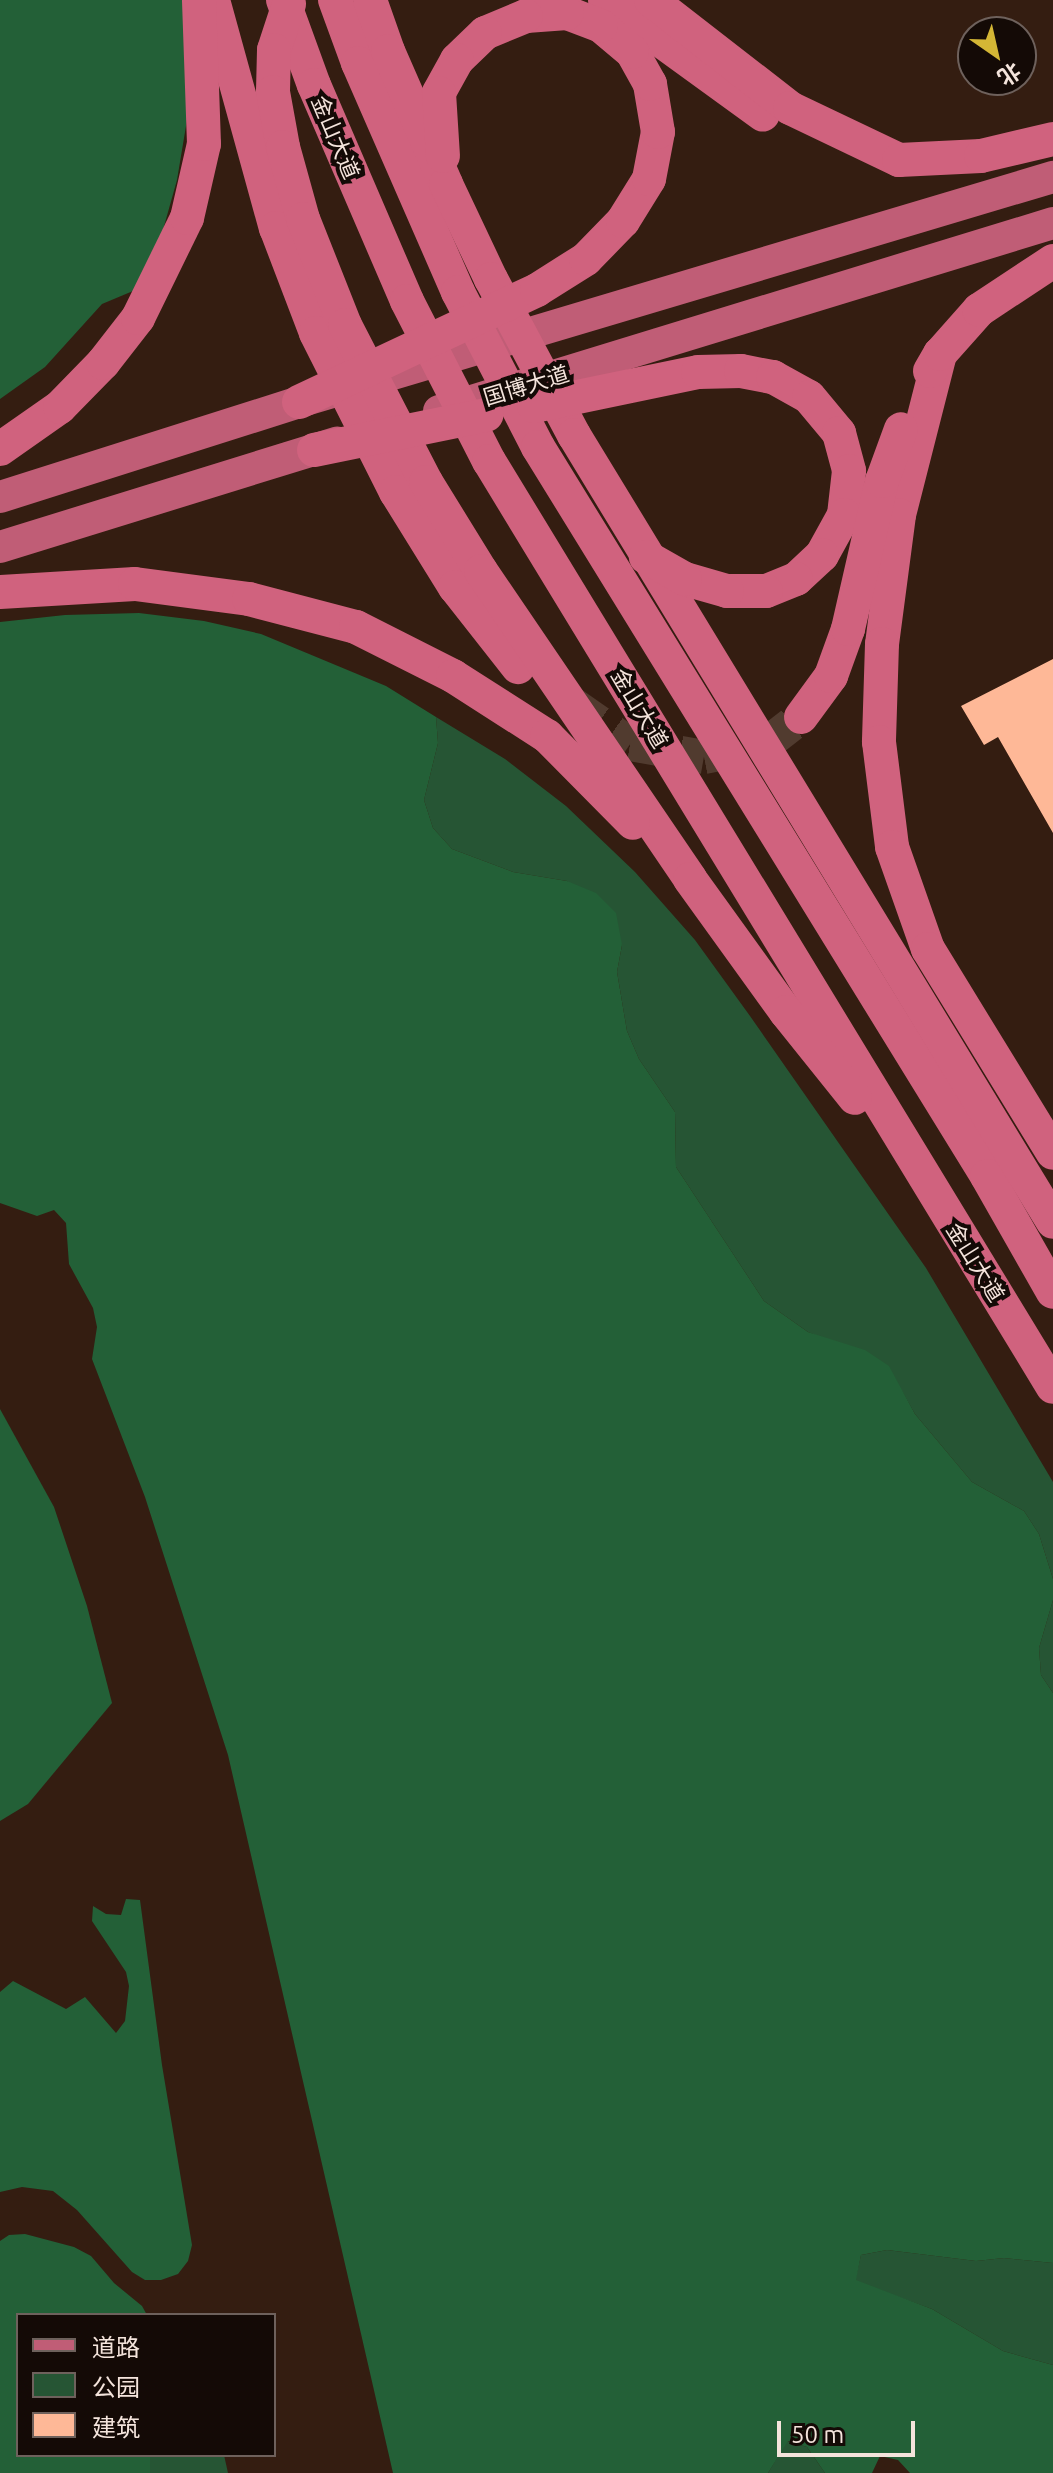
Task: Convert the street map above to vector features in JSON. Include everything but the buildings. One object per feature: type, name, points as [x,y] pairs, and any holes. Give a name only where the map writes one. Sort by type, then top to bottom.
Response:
[{"type":"highway","points":[[0,449],[60,407],[103,363],[138,318],[187,218],[204,144],[199,0]]},
{"type":"highway","points":[[213,0],[276,228],[411,487],[455,587],[518,667]]},
{"type":"highway","name":"金山大道","points":[[283,0],[314,85],[407,301],[489,461],[1053,1387]]},
{"type":"highway","points":[[291,0],[274,50],[273,92],[283,147],[330,329]]},
{"type":"highway","points":[[335,0],[358,63],[458,292],[538,447],[771,832],[987,1176],[1053,1292]]},
{"type":"highway","points":[[370,0],[388,51],[446,184],[491,279],[574,435],[645,557],[1053,1222]]},
{"type":"highway","points":[[605,0],[780,127],[835,149],[899,160],[981,156],[1053,139]]},
{"type":"highway","points":[[651,0],[790,108],[899,160]]},
{"type":"highway","points":[[299,402],[537,290],[586,259],[623,221],[649,179],[658,132],[650,84],[632,52],[601,26],[567,13],[526,16],[485,33],[457,60],[439,93],[446,184]]},
{"type":"highway","points":[[801,717],[831,676],[848,629],[882,481],[906,412],[940,354],[979,310],[1053,261]]},
{"type":"highway","points":[[940,354],[899,515],[882,644],[879,742],[892,847],[928,949],[1053,1153]]},
{"type":"highway","points":[[314,450],[698,372],[741,371],[773,377],[809,397],[839,433],[849,471],[844,515],[822,555],[796,579],[766,591],[727,591],[685,579],[645,557]]},
{"type":"highway","points":[[411,487],[481,571],[690,879],[786,1012],[941,1204]]},
{"type":"highway","points":[[0,592],[135,584],[249,599],[356,627],[453,676],[547,736],[690,879]]},
{"type":"main road","points":[[0,497],[299,402],[1053,177]]},
{"type":"main road","name":"国博大道","points":[[0,547],[1053,223]]},
{"type":"green space","points":[[0,0],[184,0],[187,120],[177,180],[161,237],[133,291],[102,304],[45,367],[0,399]]},
{"type":"green space","points":[[139,613],[204,621],[261,634],[386,686],[436,717],[438,743],[424,800],[433,828],[452,849],[513,872],[567,881],[596,893],[616,913],[622,945],[617,972],[627,1031],[639,1059],[675,1112],[676,1167],[764,1301],[808,1332],[865,1350],[889,1366],[915,1414],[972,1482],[1024,1511],[1039,1534],[1053,1579],[1053,1600],[1039,1648],[1041,1675],[1053,1693],[1053,2263],[1004,2258],[976,2261],[887,2250],[861,2255],[856,2280],[932,2309],[1003,2351],[1053,2365],[1053,2473],[910,2473],[898,2460],[880,2456],[872,2473],[825,2473],[807,2447],[788,2441],[768,2473],[393,2473],[228,1755],[145,1497],[92,1359],[97,1327],[93,1308],[69,1264],[66,1223],[54,1210],[37,1216],[0,1203],[0,622],[65,615]]},
{"type":"green space","points":[[436,717],[505,759],[566,806],[635,872],[695,940],[750,1016],[926,1268],[1053,1482],[1053,1579],[1039,1534],[1024,1511],[972,1482],[915,1414],[902,1391],[835,1343],[808,1332],[764,1301],[676,1167],[675,1112],[639,1059],[627,1031],[617,972],[622,945],[567,881],[513,872],[452,849],[433,828],[424,800],[438,743]]},
{"type":"green space","points":[[0,1409],[54,1507],[87,1606],[112,1703],[28,1804],[0,1821]]},
{"type":"green space","points":[[1053,1600],[1053,1693],[1041,1675],[1039,1648]]},
{"type":"green space","points":[[126,1899],[140,1900],[162,2065],[192,2245],[188,2261],[178,2274],[161,2280],[145,2280],[132,2272],[77,2210],[53,2191],[22,2187],[0,2192],[0,1992],[13,1981],[66,2009],[85,1997],[116,2033],[125,2021],[129,1986],[126,1972],[92,1921],[93,1906],[106,1914],[121,1915]]},
{"type":"green space","points":[[25,2234],[74,2247],[91,2256],[146,2313],[16,2313],[16,2457],[150,2457],[150,2473],[0,2473],[0,2241],[9,2235]]},
{"type":"green space","points":[[887,2250],[976,2261],[1004,2258],[1053,2263],[1053,2365],[1003,2351],[932,2309],[855,2281],[861,2255]]},
{"type":"green space","points":[[787,2441],[807,2447],[825,2473],[768,2473]]},
{"type":"green space","points":[[150,2457],[224,2457],[228,2473],[150,2473]]},
{"type":"tunnel","points":[[571,703],[630,744],[704,757],[765,745],[801,717]]}]
